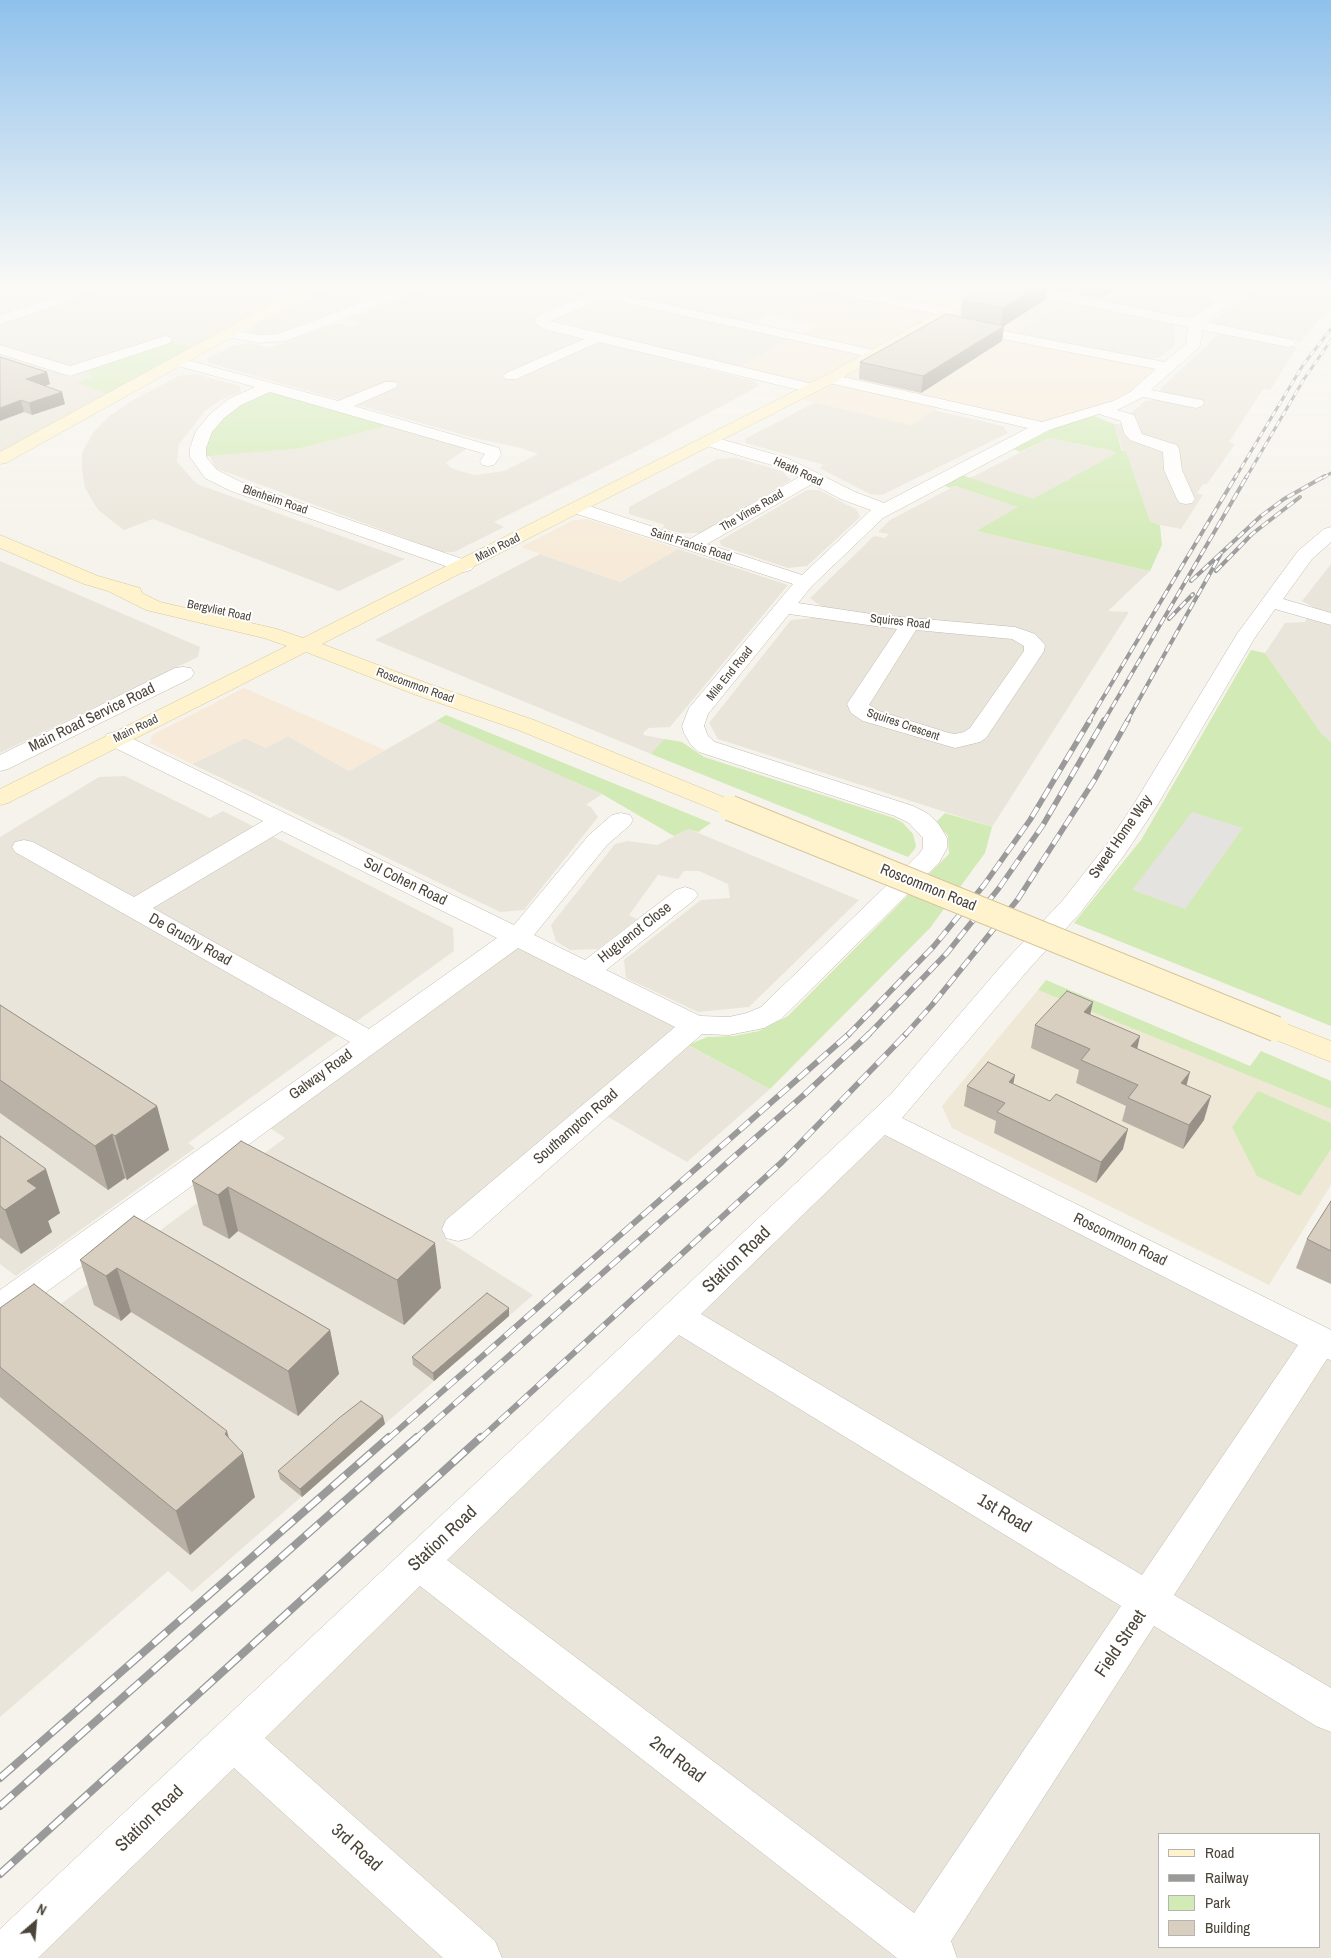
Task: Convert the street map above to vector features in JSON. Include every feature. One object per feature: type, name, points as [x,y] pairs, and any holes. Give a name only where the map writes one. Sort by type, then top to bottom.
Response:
[{"type":"street","points":[[0,458],[143,379]]},
{"type":"street","points":[[245,379],[488,449],[493,452],[488,461]]},
{"type":"street","points":[[775,379],[812,388]]},
{"type":"street","name":"Main Road","points":[[0,798],[710,442],[829,379]]},
{"type":"street","points":[[832,379],[1043,427]]},
{"type":"street","name":"Mile End Road","points":[[695,1025],[728,1026],[754,1021],[771,1013],[930,858],[935,848],[935,838],[929,828],[918,818],[904,811],[718,751],[699,740],[693,726],[698,713],[805,582],[884,509],[1043,427],[1119,404],[1140,392],[1154,379]]},
{"type":"street","points":[[340,406],[390,385]]},
{"type":"street","name":"Blenheim Road","points":[[270,386],[234,402],[218,415],[204,431],[198,448],[198,457],[211,474],[237,486],[464,566]]},
{"type":"street","points":[[1140,392],[1196,403]]},
{"type":"street","points":[[1100,410],[1128,418],[1132,433],[1136,437],[1171,449],[1173,470],[1186,499]]},
{"type":"street","name":"Heath Road","points":[[710,442],[781,462],[848,496],[884,509]]},
{"type":"street","name":"The Vines Road","points":[[692,545],[812,477]]},
{"type":"street","name":"Saint Francis Road","points":[[577,508],[805,582]]},
{"type":"street","name":"Sweet Home Way","points":[[882,1121],[902,1101],[1019,963],[1072,906],[1116,849],[1146,804],[1244,638],[1305,556],[1331,533]]},
{"type":"street","name":"Bergvliet Road","points":[[0,542],[116,588],[153,606],[270,633],[314,641]]},
{"type":"street","points":[[1271,602],[1331,619]]},
{"type":"street","name":"Squires Road","points":[[785,607],[910,624],[1015,633]]},
{"type":"street","name":"Squires Crescent","points":[[910,624],[858,704],[859,708],[871,716],[955,741],[972,737],[978,733],[1034,651],[1035,644],[1028,638],[1015,633]]},
{"type":"street","name":"Roscommon Road","points":[[314,641],[424,690],[526,725],[1331,1052]]},
{"type":"street","name":"Main Road Service Road","points":[[0,764],[183,673]]},
{"type":"street","name":"Sol Cohen Road","points":[[115,740],[695,1025]]},
{"type":"street","name":"Galway Road","points":[[3,1301],[516,937],[527,927],[598,840],[621,820]]},
{"type":"street","name":"De Gruchy Road","points":[[280,821],[134,908],[369,1041]]},
{"type":"street","points":[[24,847],[134,908]]},
{"type":"street","name":"Huguenot Close","points":[[586,972],[685,895]]},
{"type":"street","name":"Southampton Road","points":[[458,1229],[695,1025]]},
{"type":"street","name":"Roscommon Road","points":[[882,1121],[1326,1343]]},
{"type":"street","name":"Station Road","points":[[4,1958],[882,1121]]},
{"type":"street","name":"1st Road","points":[[678,1317],[1331,1711]]},
{"type":"street","name":"Field Street","points":[[928,1952],[1149,1601],[1326,1343]]},
{"type":"street","name":"2nd Road","points":[[419,1562],[928,1952]]},
{"type":"street","name":"3rd Road","points":[[234,1738],[478,1958]]},
{"type":"shaded area","points":[[0,379],[144,379],[0,459]]},
{"type":"shaded area","points":[[172,379],[216,379],[240,386],[241,392],[221,400],[205,411],[179,444],[177,462],[197,484],[405,559],[339,591],[153,519],[124,530],[98,510],[85,488],[82,453],[93,433],[108,417],[133,400]]},
{"type":"shaded area","points":[[267,379],[748,379],[755,381],[759,386],[641,449],[494,522],[504,527],[454,552],[442,552],[215,468],[210,456],[297,449],[390,424],[469,447],[446,463],[451,468],[474,475],[504,471],[538,454],[521,448],[474,438]]},
{"type":"shaded area","points":[[772,379],[1154,379],[1140,392],[1043,427],[943,405],[911,425],[795,398],[812,389]]},
{"type":"shaded area","points":[[1170,379],[1277,379],[1270,390],[1263,389],[1229,442],[1235,444],[1207,484],[1203,484],[1197,493],[1203,495],[1181,529],[1150,521],[1126,451],[1123,451],[1114,424],[1139,425],[1136,418],[1129,415],[1145,401],[1160,399],[1166,394],[1160,389]]},
{"type":"shaded area","points":[[815,402],[911,425],[933,410],[1003,426],[1008,433],[882,495],[870,494],[819,468],[824,465],[746,443],[745,439]]},
{"type":"shaded area","points":[[1049,438],[1113,451],[1115,455],[1033,500],[968,479]]},
{"type":"shaded area","points":[[736,458],[782,471],[791,480],[701,533],[680,533],[662,528],[665,525],[629,514],[629,507],[717,459]]},
{"type":"shaded area","points":[[955,486],[1019,507],[976,531],[1150,571],[1108,611],[1129,612],[992,827],[718,739],[709,723],[791,620],[813,618],[822,607],[810,598],[874,536],[885,538],[889,534],[878,532],[890,520]]},
{"type":"shaded area","points":[[807,490],[819,490],[857,510],[860,517],[807,566],[788,568],[722,546],[719,541]]},
{"type":"shaded area","points":[[587,519],[678,549],[620,582],[521,547],[574,520]]},
{"type":"shaded area","points":[[678,549],[788,585],[670,727],[649,728],[644,732],[643,735],[664,739],[651,754],[375,640],[540,554],[620,582]]},
{"type":"shaded area","points":[[0,561],[200,647],[198,657],[0,753]]},
{"type":"shaded area","points":[[1331,564],[1331,742],[1321,733],[1265,653],[1285,623],[1305,622],[1313,607],[1302,601]]},
{"type":"shaded area","points":[[244,688],[385,750],[349,771],[288,736],[266,748],[245,738],[192,764],[150,743],[152,735]]},
{"type":"shaded area","points":[[436,721],[602,794],[586,805],[591,807],[598,817],[524,910],[500,912],[192,764],[245,738],[266,748],[288,736],[349,771]]},
{"type":"shaded area","points":[[125,776],[210,818],[223,811],[453,928],[454,951],[188,1143],[195,1148],[16,1276],[0,1264],[0,837],[99,777]]},
{"type":"shaded area","points":[[1192,812],[1243,828],[1185,909],[1132,890]]},
{"type":"shaded area","points":[[689,829],[859,900],[749,1007],[698,1012],[626,978],[624,960],[701,900],[730,898],[728,884],[699,871],[684,871],[678,879],[658,875],[629,915],[637,919],[598,949],[570,950],[556,941],[551,925],[615,844],[628,841],[657,845]]},
{"type":"shaded area","points":[[516,937],[695,1025],[678,1040],[770,1089],[687,1162],[596,1110],[446,1240],[533,1295],[192,1592],[168,1571],[0,1717],[0,1349],[285,1138],[259,1121]]},
{"type":"shaded area","points":[[1038,990],[1331,1109],[1331,1185],[1269,1285],[952,1128],[942,1106]]},
{"type":"shaded area","points":[[882,1121],[1331,1346],[1331,1958],[4,1958]]},
{"type":"green space","points":[[87,379],[135,379],[108,394],[77,383]]},
{"type":"green space","points":[[270,386],[397,423],[297,449],[198,457],[210,423]]},
{"type":"green space","points":[[1094,416],[1114,424],[1122,451],[1126,451],[1150,521],[1160,525],[1162,545],[1150,571],[976,531],[1018,507],[955,486],[950,488],[943,485],[962,475],[1033,499],[1115,454],[1113,451],[1049,438],[1020,452],[1014,449],[1063,424]]},
{"type":"green space","points":[[1251,650],[1265,653],[1321,733],[1331,742],[1331,1026],[1074,923],[1141,840]]},
{"type":"green space","points":[[446,715],[711,823],[698,832],[689,829],[674,836],[602,794],[436,721]]},
{"type":"green space","points":[[664,739],[682,742],[704,757],[894,818],[903,823],[913,834],[916,846],[908,857],[651,754]]},
{"type":"green space","points":[[945,813],[992,827],[985,853],[930,928],[770,1089],[688,1045],[707,1037],[734,1036],[759,1031],[788,1016],[949,854],[948,836],[936,822]]},
{"type":"green space","points":[[1046,980],[1250,1066],[1261,1051],[1331,1081],[1331,1109],[1038,990]]},
{"type":"green space","points":[[1258,1091],[1331,1123],[1331,1149],[1300,1196],[1257,1176],[1232,1127]]},
{"type":"building","points":[[0,379],[27,379],[62,392],[29,403],[21,400],[0,408]]},
{"type":"building","points":[[1067,991],[1093,1002],[1084,1012],[1140,1036],[1131,1046],[1190,1072],[1181,1083],[1211,1096],[1189,1125],[1128,1098],[1138,1085],[1081,1060],[1090,1049],[1035,1025]]},
{"type":"building","points":[[0,1005],[157,1106],[115,1136],[112,1134],[95,1146],[0,1080]]},
{"type":"building","points":[[988,1062],[1015,1075],[1009,1082],[1050,1101],[1056,1094],[1128,1129],[1101,1162],[997,1112],[1005,1103],[967,1086]]},
{"type":"building","points":[[0,1136],[46,1169],[27,1181],[37,1188],[5,1210],[0,1206]]},
{"type":"building","points":[[241,1141],[435,1243],[397,1280],[228,1187],[218,1195],[192,1181]]},
{"type":"building","points":[[1331,1201],[1331,1251],[1307,1239]]},
{"type":"building","points":[[134,1216],[330,1330],[288,1371],[117,1268],[106,1276],[80,1260]]},
{"type":"building","points":[[34,1284],[227,1431],[225,1434],[243,1453],[176,1511],[0,1367],[0,1308]]},
{"type":"building","points":[[487,1293],[509,1308],[433,1373],[412,1357]]},
{"type":"building","points":[[361,1401],[383,1416],[300,1489],[278,1471],[339,1418]]},
{"type":"railway","points":[[1235,478],[1294,379]]},
{"type":"railway","points":[[1246,478],[1304,379]]},
{"type":"railway","points":[[1323,478],[1331,473]]},
{"type":"railway","points":[[1089,721],[1236,476]]},
{"type":"railway","points":[[1104,721],[1247,476]]},
{"type":"railway","points":[[1222,552],[1261,516],[1284,499],[1325,476]]},
{"type":"railway","points":[[1216,571],[1252,534],[1300,497]]},
{"type":"railway","points":[[1127,721],[1222,552]]},
{"type":"railway","points":[[1191,581],[1222,552]]},
{"type":"railway","points":[[1169,619],[1193,594]]},
{"type":"railway","points":[[849,1034],[934,946],[984,885],[1030,820],[1090,720]]},
{"type":"railway","points":[[869,1034],[947,953],[999,888],[1043,825],[1104,720]]},
{"type":"railway","points":[[905,1035],[932,1005],[1018,899],[1095,779],[1128,720]]},
{"type":"railway","points":[[388,1439],[849,1034]]},
{"type":"railway","points":[[415,1439],[805,1094],[869,1034]]},
{"type":"railway","points":[[480,1439],[782,1162],[906,1034]]},
{"type":"railway","points":[[0,1778],[389,1437]]},
{"type":"railway","points":[[0,1806],[417,1437]]},
{"type":"railway","points":[[0,1874],[481,1437]]}]
